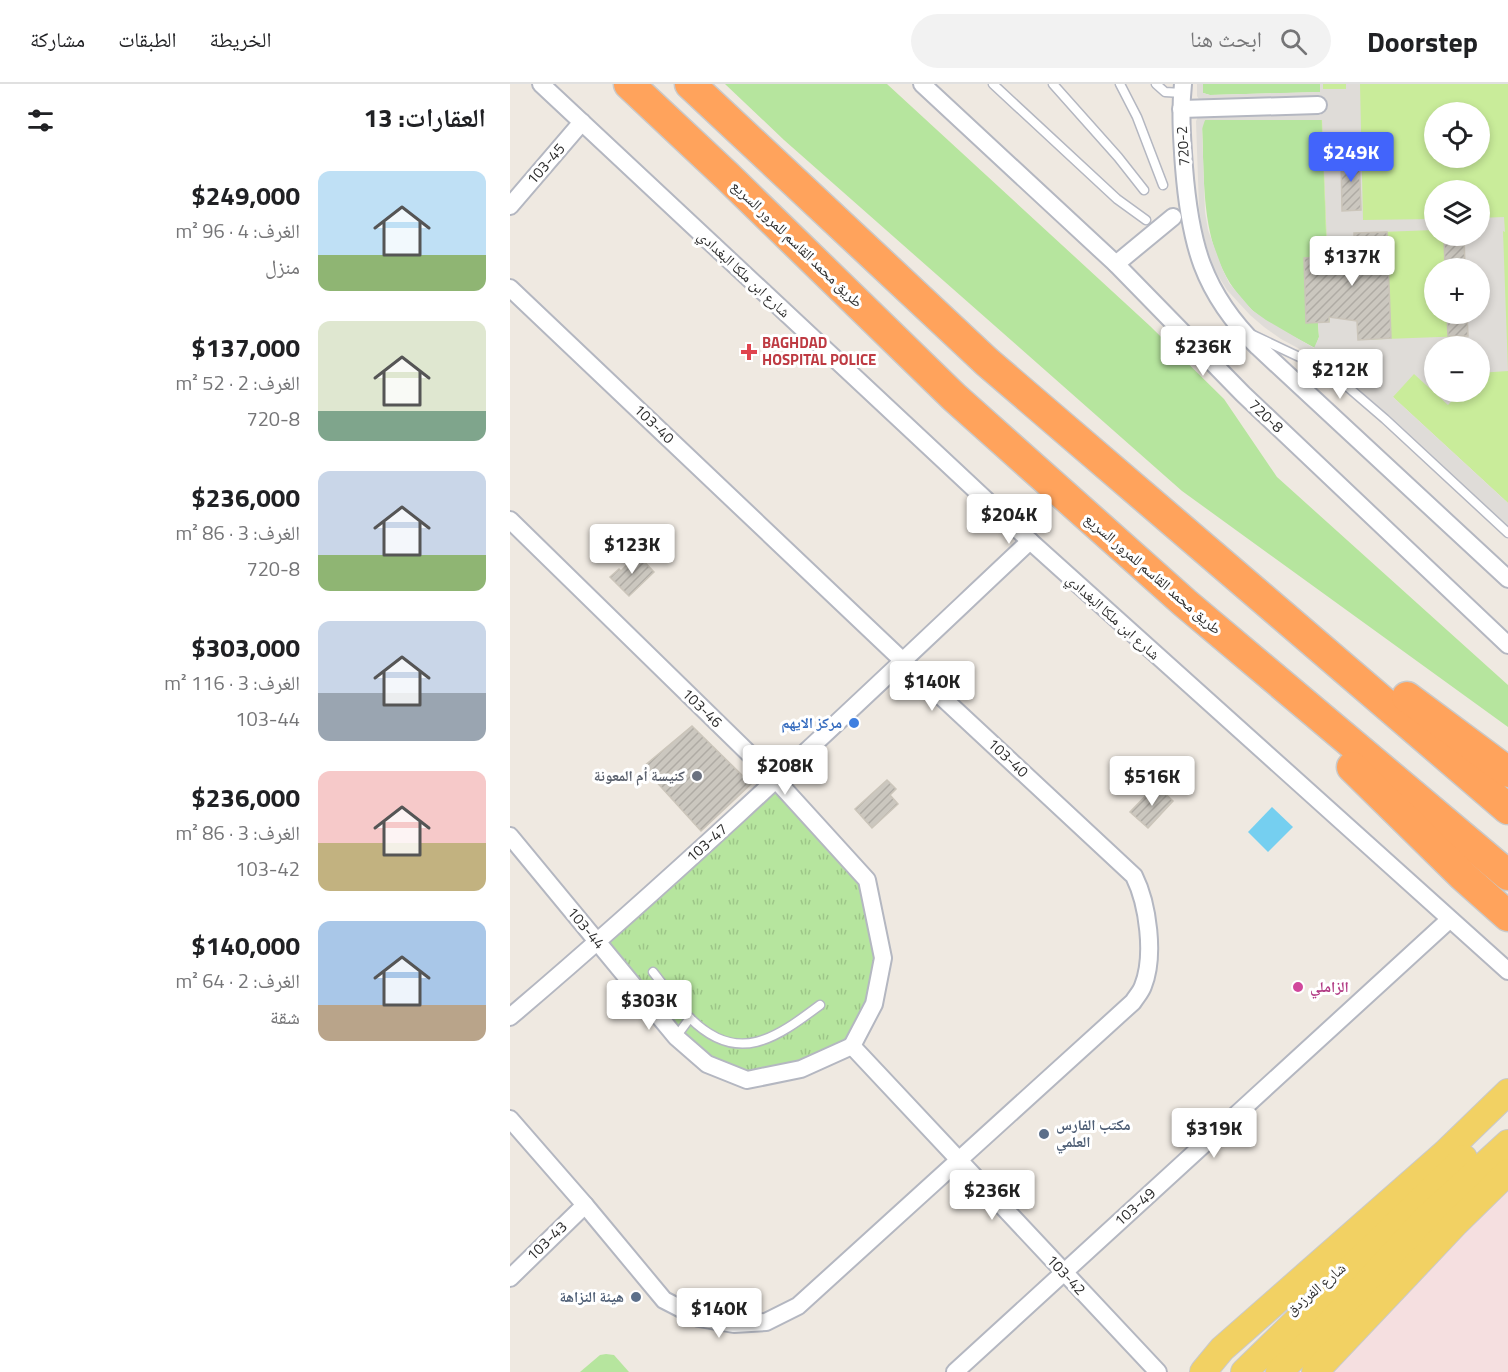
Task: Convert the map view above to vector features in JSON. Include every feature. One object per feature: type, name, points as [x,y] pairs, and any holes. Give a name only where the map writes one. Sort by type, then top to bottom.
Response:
[{"type":"highway","name":"طريق محمد القاسم للمرور السريع","points":[[629,84],[954,397],[1185,603],[1508,875]]},
{"type":"highway","points":[[690,84],[987,362],[1508,809]]},
{"type":"highway","points":[[1219,559],[1508,772]]},
{"type":"highway","points":[[1185,603],[1463,876],[1508,916]]},
{"type":"highway","points":[[1463,876],[1508,932]]},
{"type":"main road","points":[[1203,1372],[1222,1349],[1445,1153],[1508,1092]]},
{"type":"main road","points":[[1420,1212],[1508,1116]]},
{"type":"main road","points":[[1244,1372],[1420,1212],[1508,1143]]},
{"type":"main road","points":[[1315,1372],[1456,1223],[1506,1179]]},
{"type":"main road","name":"شارع الفرزدق","points":[[1218,1372],[1420,1212]]},
{"type":"main road","name":"شارع الفرزدق","points":[[1279,1372],[1327,1326],[1420,1212]]},
{"type":"street","name":"شارع ابن ملكا البغدادي","points":[[541,84],[1030,541],[1508,971]]},
{"type":"street","name":"720-8","points":[[922,84],[1116,264],[1243,394],[1508,645]]},
{"type":"street","points":[[1182,95],[1318,105]]},
{"type":"street","name":"720-2","points":[[1180,213],[1182,95]]},
{"type":"street","name":"103-45","points":[[510,206],[582,122]]},
{"type":"street","points":[[1116,264],[1180,213],[1216,296],[1240,328],[1508,579]]},
{"type":"street","name":"103-40","points":[[510,288],[903,661],[1134,876],[1142,893],[1149,956],[1143,987],[1133,1002],[798,1306],[766,1322],[734,1324],[699,1318],[664,1300],[510,1119]]},
{"type":"street","name":"103-46","points":[[510,520],[776,780],[867,880],[883,958],[874,1004],[852,1046]]},
{"type":"street","name":"103-47","points":[[510,1017],[598,942],[776,780],[1030,541]]},
{"type":"street","name":"103-44","points":[[510,836],[676,1038],[707,1064],[747,1080],[801,1069],[852,1046]]},
{"type":"street","name":"103-49","points":[[955,1372],[1449,920]]},
{"type":"street","name":"103-42","points":[[852,1046],[1158,1372]]},
{"type":"street","name":"103-43","points":[[510,1278],[585,1205]]},
{"type":"lane","points":[[993,84],[1117,199],[1146,220]]},
{"type":"lane","points":[[1053,84],[1144,190]]},
{"type":"lane","points":[[1120,84],[1137,117],[1163,185]]},
{"type":"lane","points":[[1156,84],[1164,92],[1182,95]]},
{"type":"lane","points":[[1240,328],[1312,363],[1342,382],[1508,533]]},
{"type":"lane","points":[[653,972],[690,1018],[721,1039],[742,1045],[773,1037],[820,1005]]},
{"type":"lane","points":[[676,1038],[690,1018]]},
{"type":"shaded area","points":[[1197,84],[1203,84],[1203,93],[1210,95],[1320,92],[1320,84],[1323,84],[1323,89],[1346,89],[1346,84],[1360,84],[1363,220],[1424,219],[1424,230],[1354,233],[1358,340],[1424,338],[1424,383],[1414,374],[1393,397],[1508,503],[1508,526],[1337,369],[1281,339],[1250,315],[1227,290],[1212,266],[1202,230],[1199,208],[1196,121],[1198,117],[1207,114],[1321,115],[1321,99],[1200,101],[1197,96]],"holes":[[[1205,120],[1322,120],[1330,322],[1318,323],[1319,337],[1314,348],[1252,310],[1229,283],[1208,230],[1205,212],[1202,129]],[[1359,154],[1361,210],[1342,211],[1341,155]]]},
{"type":"shaded area","points":[[1504,217],[1508,371],[1490,372],[1490,336],[1467,336],[1467,324],[1490,324],[1490,258],[1465,258],[1464,246],[1490,246],[1490,218]]},
{"type":"shaded area","points":[[1505,1186],[1508,1189],[1508,1372],[1302,1372]]},
{"type":"green space","points":[[725,84],[887,84],[1150,326],[1224,399],[1277,477],[1508,685],[1508,727],[1182,491],[784,140]]},
{"type":"green space","points":[[1203,84],[1320,84],[1321,92],[1210,95],[1203,93]]},
{"type":"green space","points":[[1320,84],[1508,84],[1508,503],[1330,339]]},
{"type":"green space","points":[[1208,119],[1322,120],[1327,258],[1306,323],[1318,323],[1319,337],[1315,348],[1259,316],[1235,290],[1222,269],[1208,223],[1205,199],[1202,124]]},
{"type":"green space","points":[[773,791],[813,820],[867,880],[883,958],[852,1046],[753,1086],[676,1037],[598,942]]},
{"type":"green space","points":[[600,1355],[614,1355],[629,1372],[580,1372]]},
{"type":"water","points":[[1272,807],[1293,827],[1268,852],[1248,832]]},
{"type":"building","points":[[1341,154],[1359,154],[1361,210],[1342,211]]},
{"type":"building","points":[[1387,232],[1391,338],[1358,340],[1357,321],[1329,317],[1329,322],[1306,323],[1304,258],[1338,257],[1354,252],[1354,233]]},
{"type":"building","points":[[1444,246],[1464,246],[1465,258],[1445,258]]},
{"type":"building","points":[[1447,324],[1467,324],[1468,336],[1448,336]]},
{"type":"building","points":[[637,554],[654,572],[629,596],[610,577],[619,569],[621,571]]},
{"type":"building","name":"كنيسة أم المعونة","points":[[692,726],[751,784],[701,831],[643,767]]},
{"type":"building","points":[[887,780],[896,789],[890,795],[898,804],[872,828],[855,809]]},
{"type":"building","points":[[1156,785],[1173,801],[1148,828],[1130,812]]},
{"type":"place","name":"BAGHDAD HOSPITAL POLICE","points":[[749,352]]},
{"type":"place","name":"مركز الايهم","points":[[854,723]]},
{"type":"place","name":"كنيسة أم المعونة","points":[[697,776]]},
{"type":"place","name":"الزاملي","points":[[1298,987]]},
{"type":"place","name":"مكتب الفارس العلمي","points":[[1044,1134]]},
{"type":"place","name":"هيئة النزاهة","points":[[636,1297]]}]
